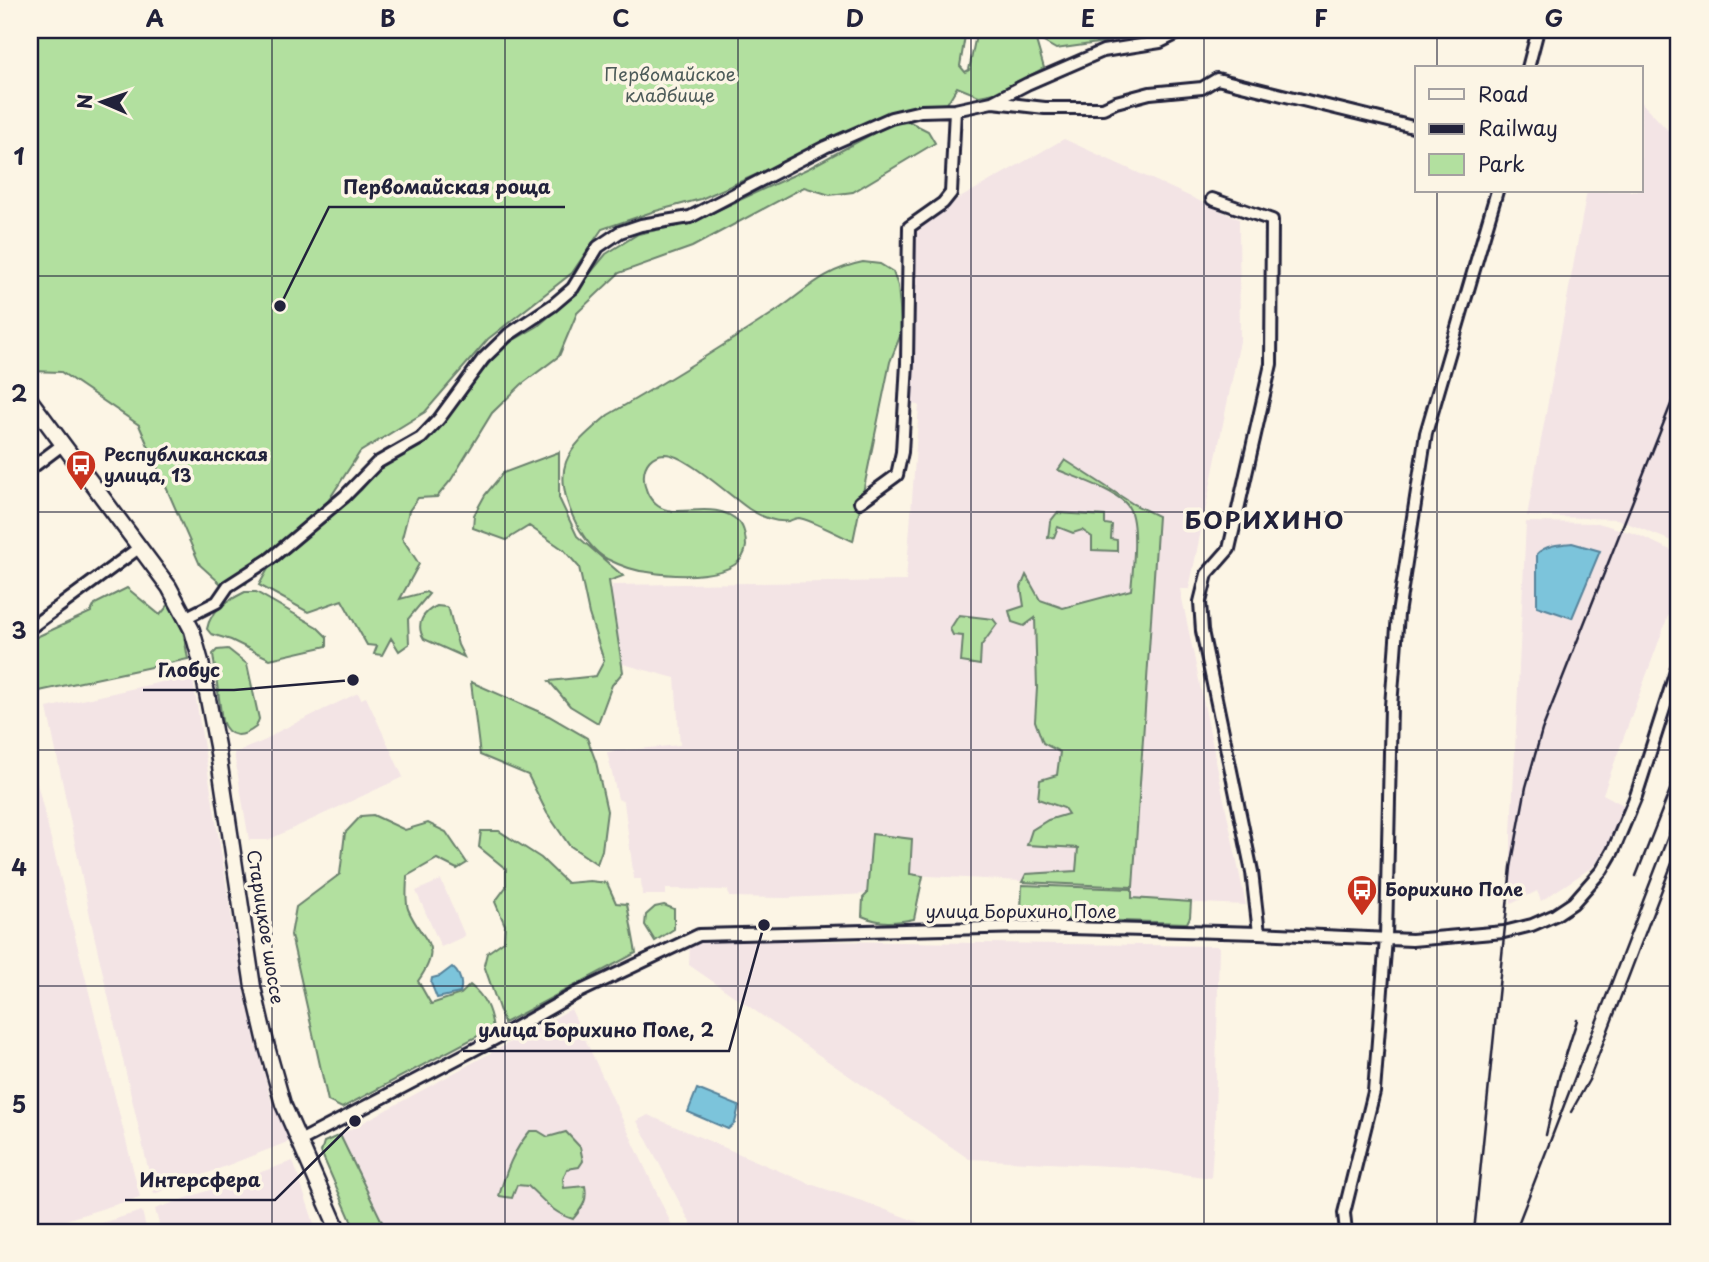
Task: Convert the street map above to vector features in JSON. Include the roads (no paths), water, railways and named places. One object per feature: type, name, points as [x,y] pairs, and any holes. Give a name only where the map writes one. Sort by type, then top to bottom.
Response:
[{"type":"main road","name":"Старицкое шоссе","points":[[30,400],[169,587],[187,617],[201,662],[214,734],[253,987],[283,1104],[339,1232]]},
{"type":"street","points":[[187,617],[217,602],[228,586],[270,559],[345,496],[377,463],[421,438],[439,419],[483,359],[508,335],[573,288],[598,247],[620,233],[641,225],[690,217],[825,147],[891,118],[921,111],[955,110],[992,102],[1103,51],[1160,42],[1184,30]]},
{"type":"street","points":[[1529,66],[1538,30]]},
{"type":"street","points":[[992,102],[1045,108],[1103,108],[1150,93],[1202,88],[1217,79],[1415,128]]},
{"type":"street","points":[[860,502],[897,475],[902,452],[907,363],[909,227],[943,203],[951,193],[955,110]]},
{"type":"street","points":[[1346,1232],[1344,1213],[1374,1092],[1386,938],[1391,706],[1398,614],[1426,433],[1497,192]]},
{"type":"street","points":[[1212,199],[1272,220],[1271,364],[1229,549],[1207,574],[1200,602],[1202,631],[1252,872],[1259,933]]},
{"type":"street","points":[[30,469],[62,445]]},
{"type":"street","points":[[30,628],[140,547]]},
{"type":"street","name":"улица Борихино Поле","points":[[298,1142],[575,994],[699,935],[1031,928],[1259,933],[1412,940],[1519,929],[1555,915],[1573,903],[1602,870],[1636,796],[1679,662]]},
{"type":"water","points":[[1572,543],[1600,551],[1572,618],[1537,606],[1537,554],[1549,547]]},
{"type":"water","points":[[452,967],[460,979],[460,993],[437,998],[431,983],[432,978],[440,976]]},
{"type":"water","points":[[697,1089],[739,1106],[735,1123],[728,1129],[688,1112]]},
{"type":"railway","points":[[1474,1232],[1511,867],[1526,787],[1542,730],[1679,384]]},
{"type":"railway","points":[[1636,876],[1679,767]]},
{"type":"railway","points":[[1669,816],[1679,789]]},
{"type":"railway","points":[[1515,1232],[1679,808]]},
{"type":"railway","points":[[1571,1112],[1589,1080],[1679,845]]},
{"type":"railway","points":[[1546,1135],[1559,1077],[1577,1020]]},
{"type":"railway","points":[[1672,1232],[1679,1210]]},
{"type":"place","name":"Первомайская роща","points":[[280,306]]},
{"type":"place","name":"Республиканская улица, 13","points":[[81,492]]},
{"type":"place","name":"Глобус","points":[[353,680]]},
{"type":"place","name":"Борихино Поле","points":[[1362,917]]},
{"type":"place","name":"улица Борихино Поле, 2","points":[[764,925]]},
{"type":"place","name":"Интерсфера","points":[[355,1121]]},
{"type":"district","name":"БОРИХИНО","points":[[1265,521]]},
{"type":"park label","name":"Первомайское кладбище","points":[[670,85]]}]
